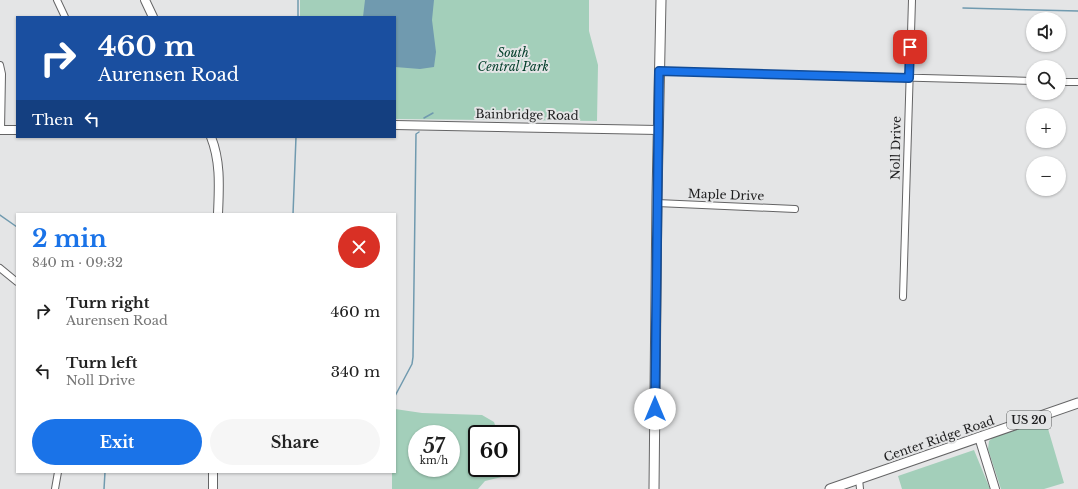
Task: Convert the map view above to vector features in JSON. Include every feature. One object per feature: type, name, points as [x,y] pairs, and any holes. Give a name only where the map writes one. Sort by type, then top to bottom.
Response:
[{"type":"main road","points":[[654,489],[661,0]]},
{"type":"main road","name":"Center Ridge Road","points":[[830,489],[854,483],[1078,402]]},
{"type":"street","points":[[57,0],[65,16]]},
{"type":"street","points":[[145,0],[153,16]]},
{"type":"street","name":"Noll Drive","points":[[903,297],[912,0]]},
{"type":"street","points":[[0,65],[2,74],[0,130],[16,130]]},
{"type":"street","points":[[659,71],[1026,81]]},
{"type":"street","points":[[1066,82],[1078,82]]},
{"type":"street","name":"Bainbridge Road","points":[[396,125],[658,130]]},
{"type":"street","points":[[211,138],[219,169],[218,213]]},
{"type":"street","name":"Maple Drive","points":[[657,203],[795,209]]},
{"type":"street","points":[[1,270],[16,281]]},
{"type":"street","points":[[979,437],[995,489]]},
{"type":"street","points":[[55,489],[58,473]]},
{"type":"street","points":[[213,473],[213,489]]},
{"type":"street","points":[[854,483],[860,489]]},
{"type":"green space","name":"South Central Park","points":[[300,0],[589,0],[589,31],[598,65],[597,121],[396,119],[396,16],[300,16]]},
{"type":"green space","points":[[396,409],[422,413],[482,415],[494,422],[495,425],[468,425],[468,477],[502,477],[485,481],[478,489],[392,489],[392,473],[396,473]]},
{"type":"green space","points":[[1043,421],[1046,422],[1064,483],[1044,489],[1001,489],[988,449],[989,441],[994,437]]},
{"type":"green space","points":[[974,450],[990,489],[902,489],[898,476]]},
{"type":"water","points":[[365,0],[434,0],[432,20],[436,52],[434,67],[420,69],[396,67],[396,16],[363,16]]},
{"type":"waterway","points":[[298,0],[298,16]]},
{"type":"waterway","points":[[963,8],[1078,11]]},
{"type":"waterway","points":[[424,118],[433,113]]},
{"type":"waterway","points":[[396,394],[412,364],[413,357],[416,134],[419,132]]},
{"type":"waterway","points":[[293,213],[296,138]]},
{"type":"waterway","points":[[0,215],[16,226]]},
{"type":"waterway","points":[[104,489],[105,473]]},
{"type":"route","points":[[655,409],[659,71],[909,78],[910,47]]}]
